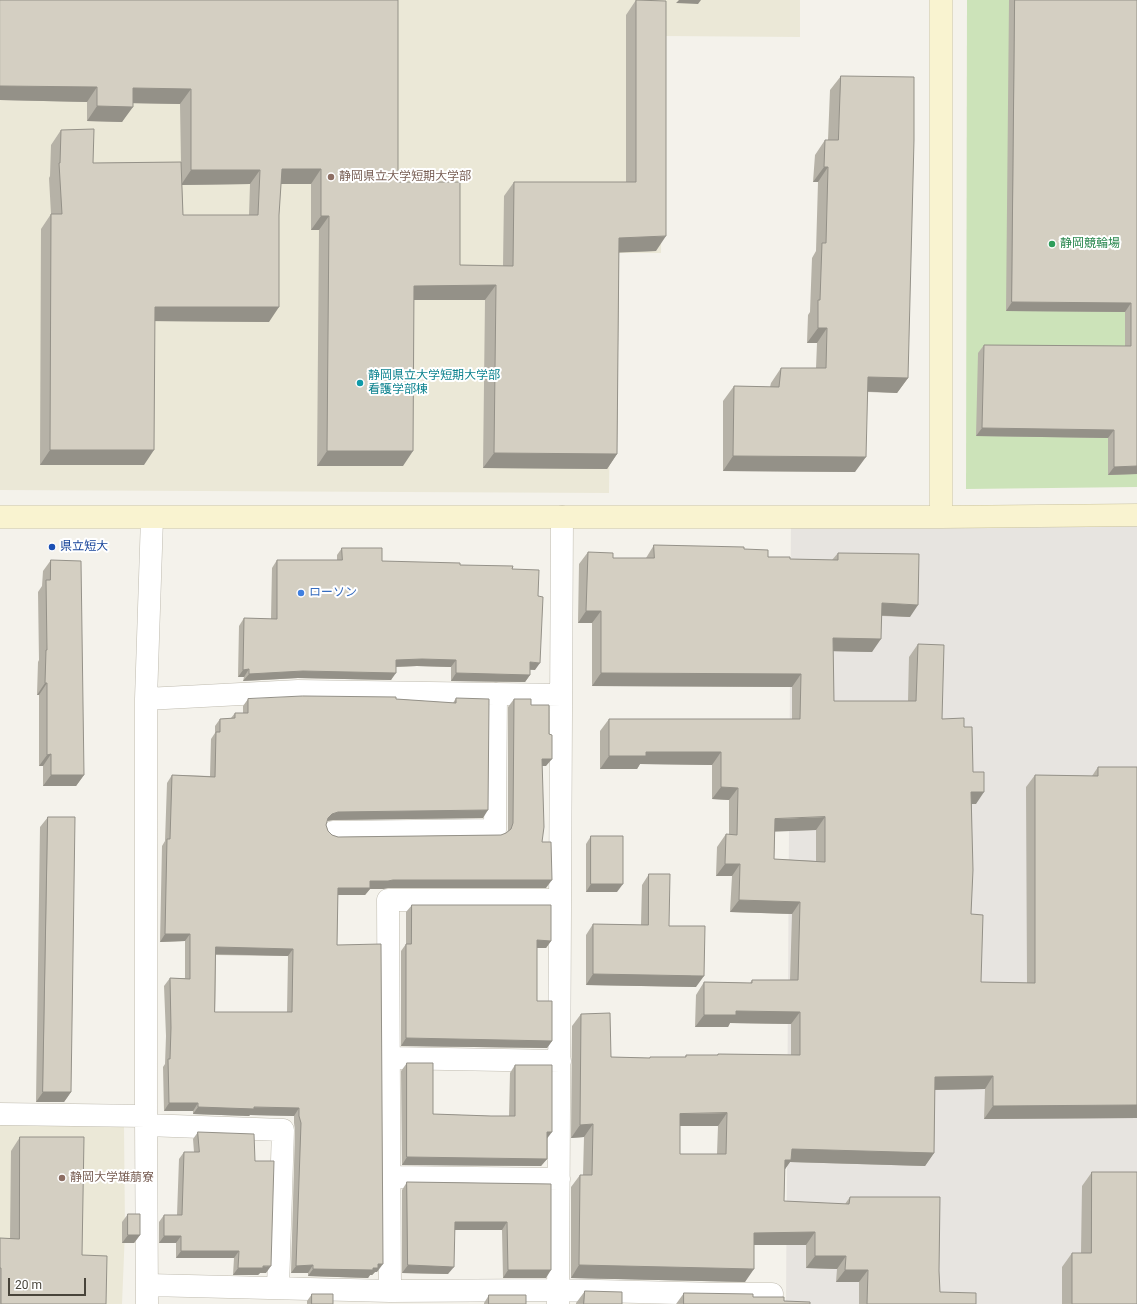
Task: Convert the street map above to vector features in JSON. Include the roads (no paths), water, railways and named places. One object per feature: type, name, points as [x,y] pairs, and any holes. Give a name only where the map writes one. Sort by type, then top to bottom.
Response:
[{"type":"street","points":[[941,0],[942,517]]},
{"type":"street","points":[[0,517],[942,517],[1137,515]]},
{"type":"street","points":[[558,1297],[562,517]]},
{"type":"street","points":[[152,518],[146,699],[147,1295],[278,1288],[558,1297],[720,1299],[772,1294]]},
{"type":"street","points":[[146,699],[298,691],[561,695]]},
{"type":"street","points":[[333,832],[495,830],[496,694]]},
{"type":"street","points":[[390,1291],[388,900],[560,900]]},
{"type":"street","points":[[389,1058],[560,1061]]},
{"type":"street","points":[[0,1114],[146,1120],[283,1130],[278,1288]]},
{"type":"street","points":[[390,1177],[559,1178]]},
{"type":"place","name":"静岡県立大学短期大学部","points":[[331,177]]},
{"type":"place","name":"静岡競輪場","points":[[1052,244]]},
{"type":"place","name":"静岡県立大学短期大学部 看護学部棟","points":[[360,383]]},
{"type":"place","name":"県立短大","points":[[52,547]]},
{"type":"place","name":"ローソン","points":[[301,593]]},
{"type":"place","name":"静岡大学雄萠寮","points":[[62,1178]]}]
